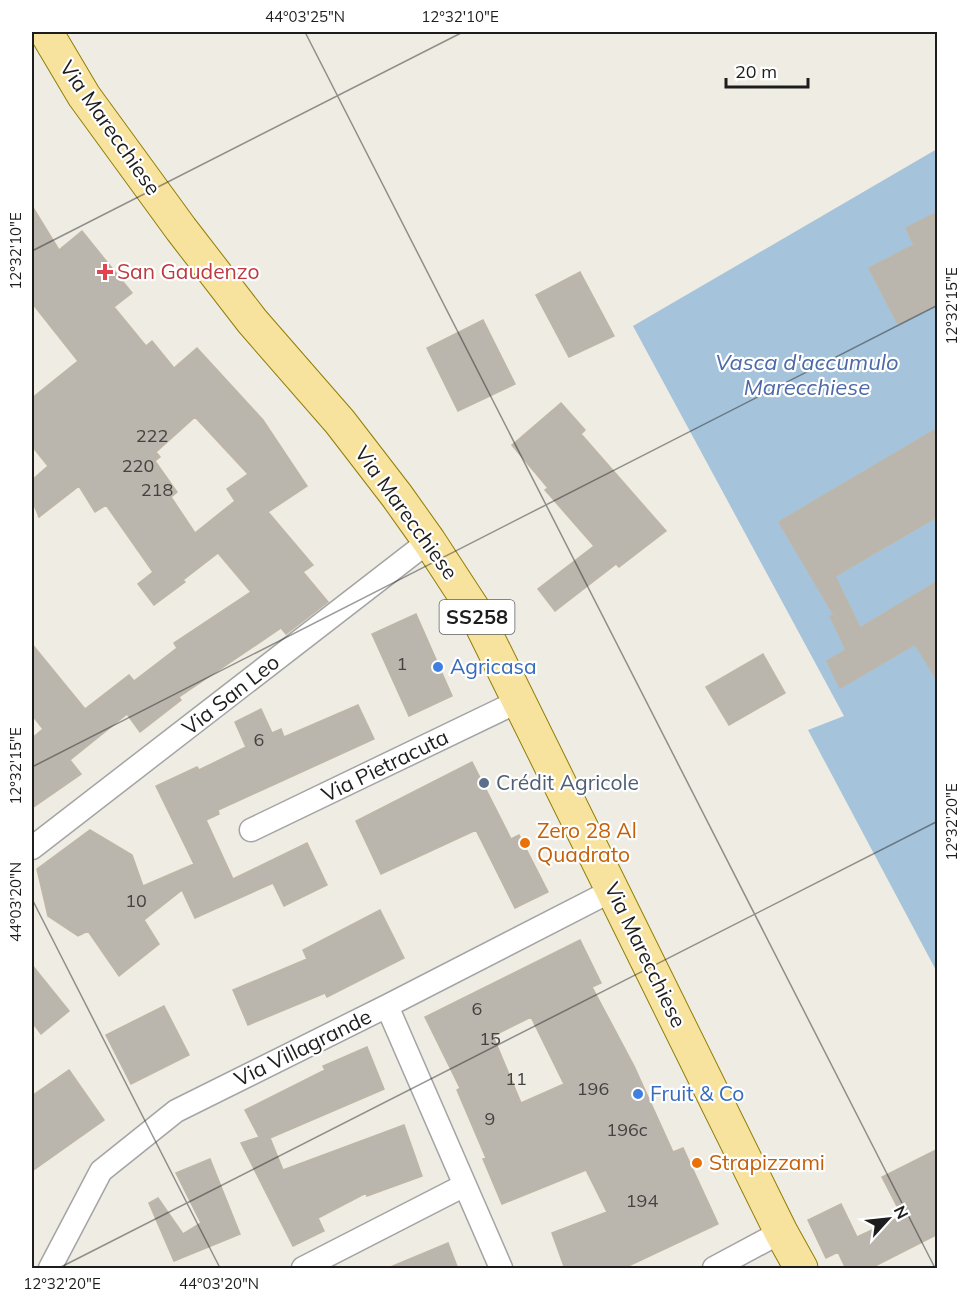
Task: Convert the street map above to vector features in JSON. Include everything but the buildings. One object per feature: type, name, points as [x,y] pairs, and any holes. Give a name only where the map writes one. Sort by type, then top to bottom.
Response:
[{"type":"main road","name":"Via Marecchiese","points":[[46,32],[84,96],[181,229],[252,321],[340,422],[429,541],[474,610],[781,1233],[801,1269]]},
{"type":"street","name":"Via San Leo","points":[[32,848],[429,541]]},
{"type":"street","name":"Via Pietracuta","points":[[250,830],[519,701]]},
{"type":"street","name":"Via Villagrande","points":[[50,1269],[101,1171],[176,1111],[613,890]]},
{"type":"street","points":[[387,1006],[501,1269]]},
{"type":"street","points":[[303,1269],[465,1185]]},
{"type":"street","points":[[714,1269],[781,1233]]},
{"type":"water","name":"Vasca d'accumulo Marecchiese","points":[[937,149],[937,972],[808,730],[844,716],[633,326]]},
{"type":"place","name":"San Gaudenzo","points":[[105,272]]},
{"type":"place","name":"Agricasa","points":[[438,667]]},
{"type":"place","name":"Crédit Agricole","points":[[484,783]]},
{"type":"place","name":"Zero 28 Al Quadrato","points":[[525,843]]},
{"type":"place","name":"Fruit & Co","points":[[638,1094]]},
{"type":"place","name":"Strapizzami","points":[[697,1163]]}]
